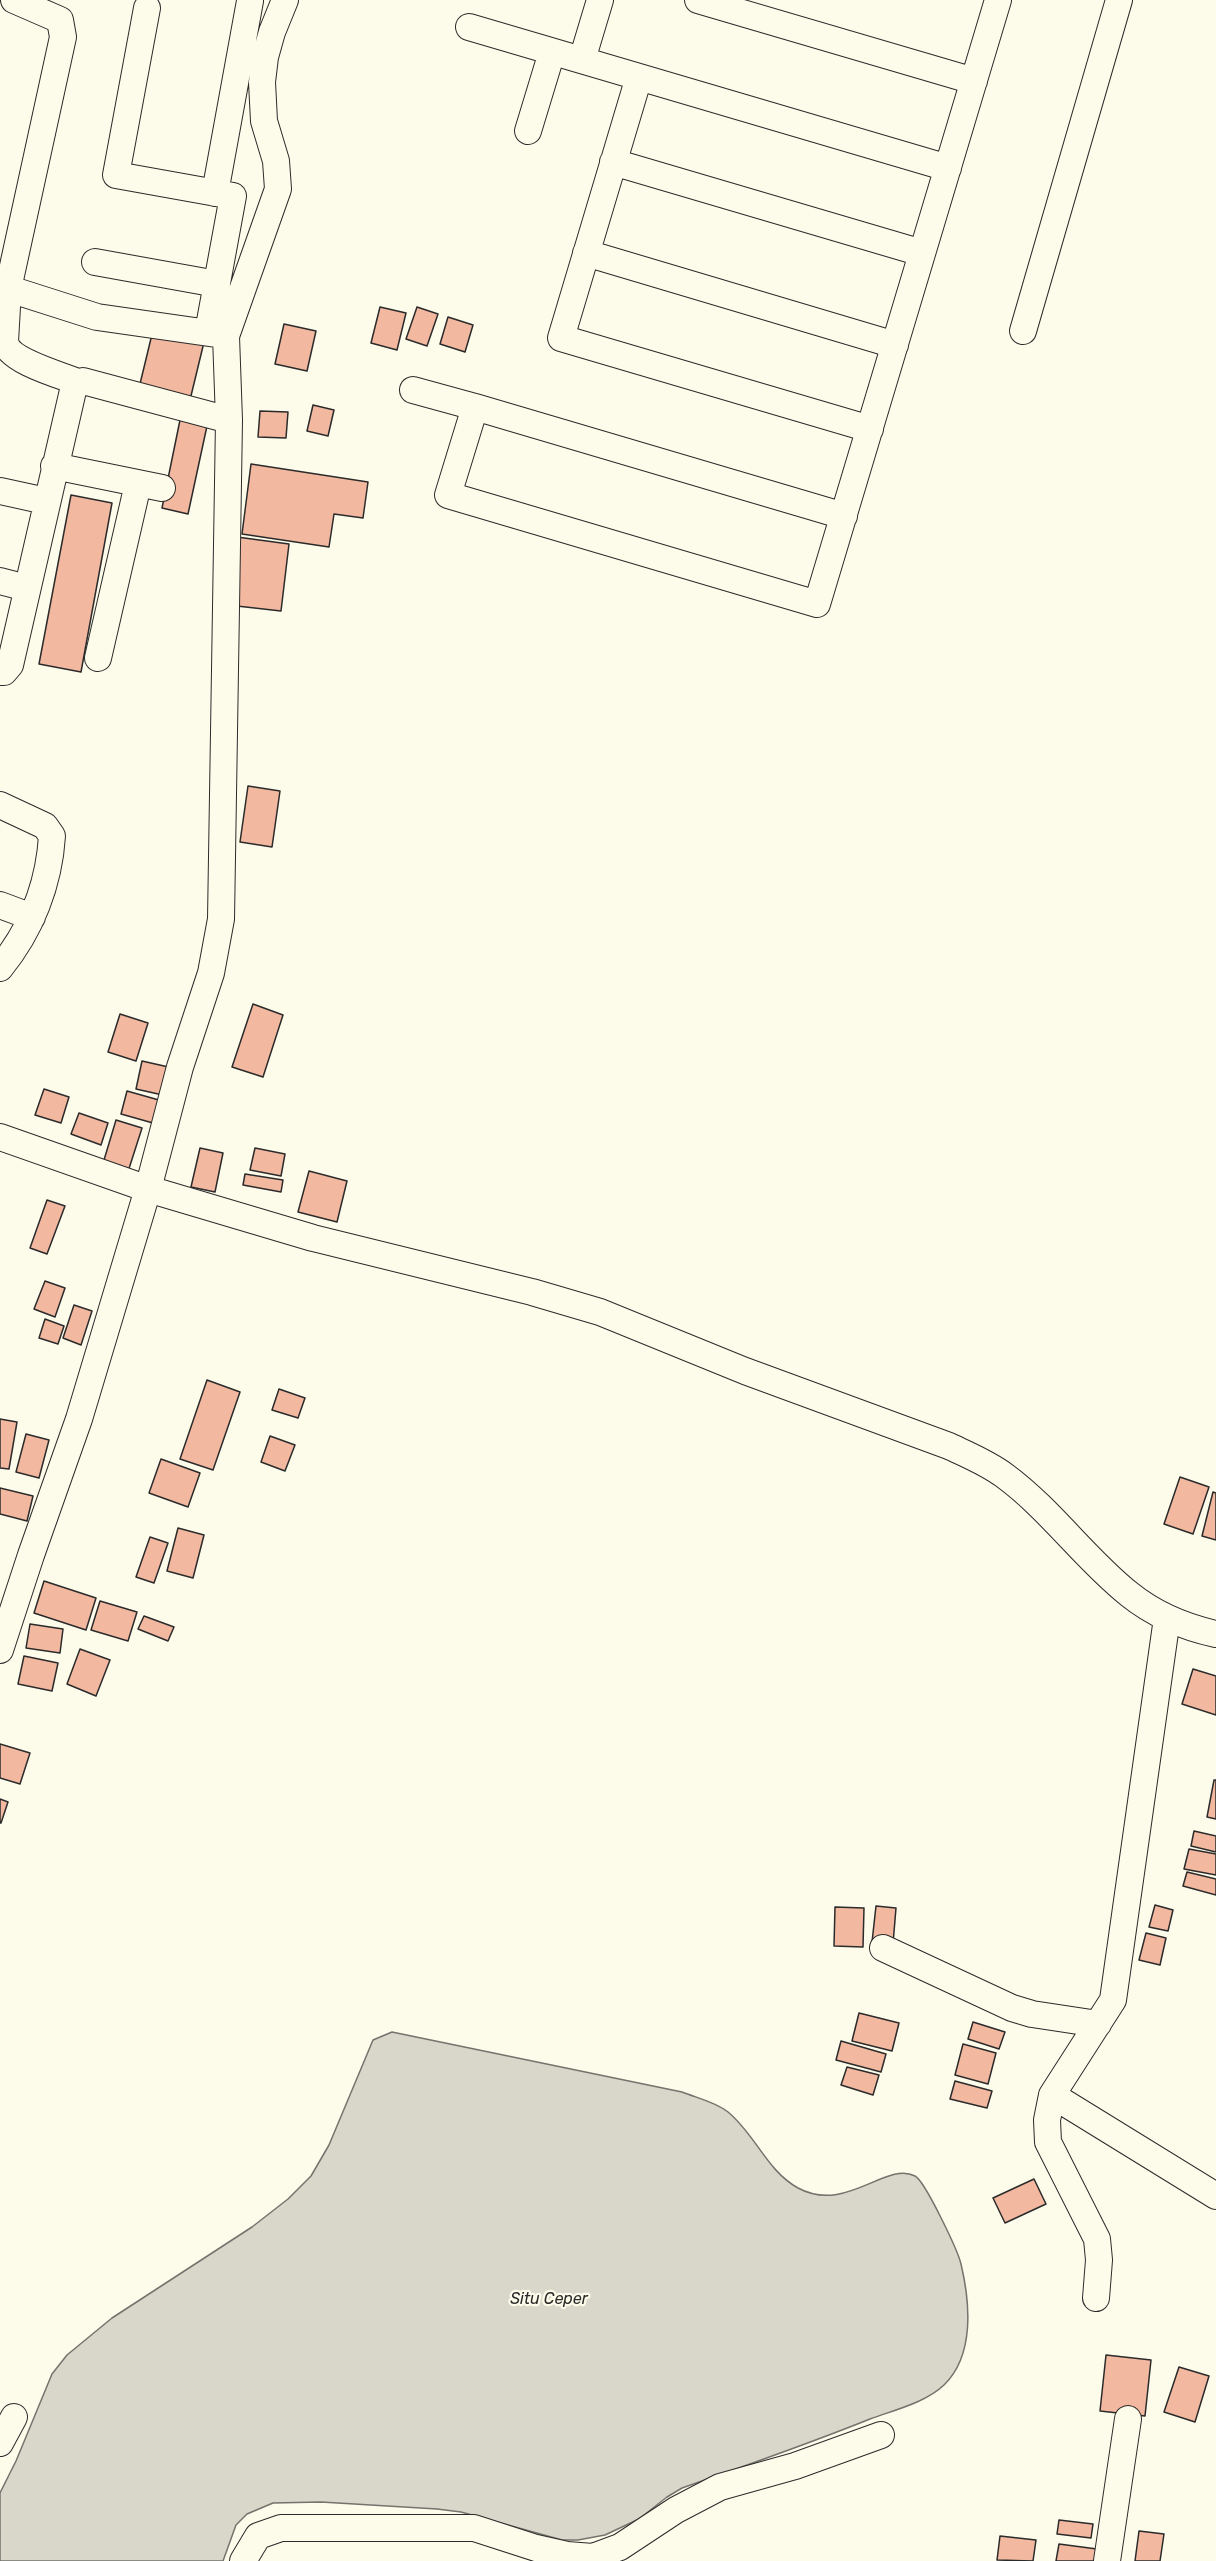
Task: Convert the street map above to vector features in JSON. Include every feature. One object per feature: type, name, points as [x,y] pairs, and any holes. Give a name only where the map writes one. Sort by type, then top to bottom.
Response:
[{"type":"street","points":[[14,0],[60,20],[63,37],[4,287],[6,349],[16,357],[78,382],[83,381],[229,420]]},
{"type":"street","points":[[217,334],[278,189],[276,161],[264,121],[262,82],[267,49],[285,0]]},
{"type":"street","points":[[582,60],[600,0]]},
{"type":"street","points":[[698,0],[974,81]]},
{"type":"street","points":[[475,407],[448,495],[817,604],[998,0]]},
{"type":"street","points":[[1023,331],[1119,0]]},
{"type":"street","points":[[215,193],[250,1]]},
{"type":"street","points":[[0,1650],[10,1585],[79,1419],[148,1190],[180,1067],[210,973],[222,918],[229,420],[217,334],[217,284],[233,196],[116,175],[147,8]]},
{"type":"street","points":[[469,27],[948,168]]},
{"type":"street","points":[[528,131],[552,52]]},
{"type":"street","points":[[639,77],[561,338],[870,429]]},
{"type":"street","points":[[613,162],[922,253]]},
{"type":"street","points":[[586,253],[895,345]]},
{"type":"street","points":[[95,262],[217,284]]},
{"type":"street","points":[[4,287],[97,317],[217,334]]},
{"type":"street","points":[[0,672],[4,672],[10,664],[54,466],[74,386],[78,382]]},
{"type":"street","points":[[413,390],[844,516]]},
{"type":"street","points":[[54,466],[150,486],[98,658]]},
{"type":"street","points":[[0,490],[46,501]]},
{"type":"street","points":[[0,581],[27,588]]},
{"type":"street","points":[[0,805],[45,826],[52,836],[50,864],[32,917],[12,953],[0,968]]},
{"type":"street","points":[[0,906],[32,917]]},
{"type":"street","points":[[0,1137],[148,1190],[312,1238],[532,1292],[600,1312],[745,1371],[949,1446],[1005,1476],[1129,1594],[1167,1618],[1187,1627],[1216,1634]]},
{"type":"street","points":[[1096,2298],[1099,2260],[1097,2239],[1048,2142],[1047,2120],[1053,2095],[1113,2000],[1167,1618]]},
{"type":"street","points":[[883,1948],[1012,2008],[1032,2014],[1098,2024]]},
{"type":"street","points":[[1053,2095],[1216,2196]]},
{"type":"street","points":[[0,2443],[14,2417]]},
{"type":"street","points":[[1107,2561],[1128,2419]]},
{"type":"street","points":[[243,2561],[258,2536],[281,2528],[474,2528],[536,2548],[567,2555],[593,2557],[620,2547],[676,2510],[720,2487],[795,2466],[881,2435]]},
{"type":"water","name":"Situ Ceper","points":[[392,2032],[682,2092],[706,2100],[728,2112],[737,2121],[787,2181],[798,2188],[816,2194],[832,2195],[848,2192],[891,2175],[904,2173],[915,2176],[926,2190],[948,2232],[959,2257],[964,2279],[968,2311],[967,2328],[961,2359],[954,2373],[944,2385],[928,2397],[682,2488],[639,2519],[605,2535],[578,2540],[562,2540],[461,2512],[437,2509],[321,2502],[273,2503],[247,2514],[236,2525],[223,2561],[0,2561],[0,2493],[16,2461],[52,2374],[67,2355],[112,2318],[252,2227],[288,2199],[311,2176],[329,2145],[373,2040]]},
{"type":"building","points":[[380,307],[406,313],[397,350],[371,343]]},
{"type":"building","points":[[417,307],[438,314],[427,346],[406,339]]},
{"type":"building","points":[[448,317],[473,325],[465,352],[440,344]]},
{"type":"building","points":[[284,324],[316,331],[307,371],[275,364]]},
{"type":"building","points":[[154,326],[205,338],[190,400],[139,388]]},
{"type":"building","points":[[313,405],[334,410],[328,436],[307,431]]},
{"type":"building","points":[[260,411],[288,412],[286,438],[258,437]]},
{"type":"building","points":[[180,420],[207,426],[188,514],[162,508]]},
{"type":"building","points":[[251,464],[368,482],[363,518],[334,514],[329,547],[242,534]]},
{"type":"building","points":[[71,495],[112,503],[81,672],[39,664]]},
{"type":"building","points":[[237,537],[289,544],[281,611],[228,605]]},
{"type":"building","points":[[248,786],[280,791],[272,847],[240,842]]},
{"type":"building","points":[[253,1004],[283,1015],[263,1077],[232,1067]]},
{"type":"building","points":[[120,1014],[148,1023],[136,1061],[108,1052]]},
{"type":"building","points":[[142,1061],[173,1068],[167,1096],[136,1089]]},
{"type":"building","points":[[44,1089],[69,1097],[61,1123],[35,1115]]},
{"type":"building","points":[[127,1091],[166,1102],[160,1125],[121,1114]]},
{"type":"building","points":[[79,1113],[108,1123],[101,1145],[71,1134]]},
{"type":"building","points":[[116,1120],[142,1128],[126,1178],[101,1170]]},
{"type":"building","points":[[200,1148],[223,1153],[215,1192],[191,1187]]},
{"type":"building","points":[[255,1148],[285,1154],[281,1176],[250,1170]]},
{"type":"building","points":[[309,1171],[347,1181],[337,1222],[298,1212]]},
{"type":"building","points":[[245,1174],[283,1180],[281,1192],[243,1185]]},
{"type":"building","points":[[47,1200],[65,1206],[47,1254],[30,1248]]},
{"type":"building","points":[[45,1281],[65,1288],[55,1317],[34,1309]]},
{"type":"building","points":[[74,1305],[92,1311],[81,1345],[63,1338]]},
{"type":"building","points":[[45,1319],[64,1326],[58,1344],[39,1338]]},
{"type":"building","points":[[207,1380],[240,1392],[213,1470],[180,1459]]},
{"type":"building","points":[[279,1389],[305,1398],[298,1418],[272,1410]]},
{"type":"building","points":[[0,1419],[17,1422],[9,1469],[0,1468]]},
{"type":"building","points":[[26,1434],[49,1440],[39,1478],[16,1472]]},
{"type":"building","points":[[270,1436],[295,1445],[285,1471],[261,1462]]},
{"type":"building","points":[[161,1459],[200,1473],[188,1507],[149,1493]]},
{"type":"building","points":[[1180,1477],[1209,1487],[1193,1534],[1164,1524]]},
{"type":"building","points":[[0,1488],[33,1496],[27,1521],[0,1514]]},
{"type":"building","points":[[1213,1492],[1216,1493],[1216,1540],[1202,1536]]},
{"type":"building","points":[[178,1528],[204,1535],[193,1578],[167,1571]]},
{"type":"building","points":[[150,1537],[168,1543],[154,1583],[136,1577]]},
{"type":"building","points":[[44,1581],[96,1598],[86,1630],[34,1613]]},
{"type":"building","points":[[100,1601],[137,1612],[128,1641],[91,1630]]},
{"type":"building","points":[[144,1616],[174,1627],[168,1641],[138,1629]]},
{"type":"building","points":[[30,1624],[63,1629],[60,1653],[26,1648]]},
{"type":"building","points":[[80,1649],[110,1660],[96,1696],[67,1684]]},
{"type":"building","points":[[24,1656],[58,1663],[52,1691],[18,1684]]},
{"type":"building","points":[[1193,1669],[1216,1676],[1216,1715],[1182,1704]]},
{"type":"building","points":[[0,1744],[30,1753],[20,1784],[0,1778]]},
{"type":"building","points":[[1214,1780],[1216,1780],[1216,1819],[1207,1817]]},
{"type":"building","points":[[0,1799],[8,1802],[1,1823],[0,1823]]},
{"type":"building","points":[[1194,1831],[1216,1836],[1216,1852],[1191,1846]]},
{"type":"building","points":[[1189,1849],[1216,1854],[1216,1875],[1184,1869]]},
{"type":"building","points":[[1187,1872],[1216,1879],[1216,1895],[1183,1886]]},
{"type":"building","points":[[1155,1905],[1173,1910],[1168,1931],[1149,1927]]},
{"type":"building","points":[[876,1906],[896,1908],[893,1944],[872,1942]]},
{"type":"building","points":[[835,1907],[864,1908],[863,1947],[834,1946]]},
{"type":"building","points":[[1146,1933],[1166,1938],[1160,1965],[1139,1960]]},
{"type":"building","points":[[859,2013],[899,2023],[892,2051],[852,2041]]},
{"type":"building","points":[[973,2022],[1005,2032],[999,2049],[968,2039]]},
{"type":"building","points":[[841,2041],[886,2054],[881,2072],[836,2060]]},
{"type":"building","points":[[963,2044],[996,2053],[988,2084],[955,2075]]},
{"type":"building","points":[[847,2067],[879,2075],[873,2095],[841,2085]]},
{"type":"building","points":[[955,2081],[992,2091],[987,2108],[950,2099]]},
{"type":"building","points":[[1034,2179],[1046,2204],[1005,2223],[993,2198]]},
{"type":"building","points":[[1106,2355],[1151,2360],[1145,2416],[1100,2411]]},
{"type":"building","points":[[1179,2367],[1209,2376],[1195,2422],[1164,2412]]},
{"type":"building","points":[[1059,2520],[1093,2524],[1091,2538],[1057,2534]]},
{"type":"building","points":[[1139,2531],[1164,2534],[1160,2561],[1135,2561]]},
{"type":"building","points":[[1000,2536],[1036,2540],[1033,2561],[997,2560]]},
{"type":"building","points":[[1059,2544],[1097,2549],[1095,2561],[1056,2561]]}]
